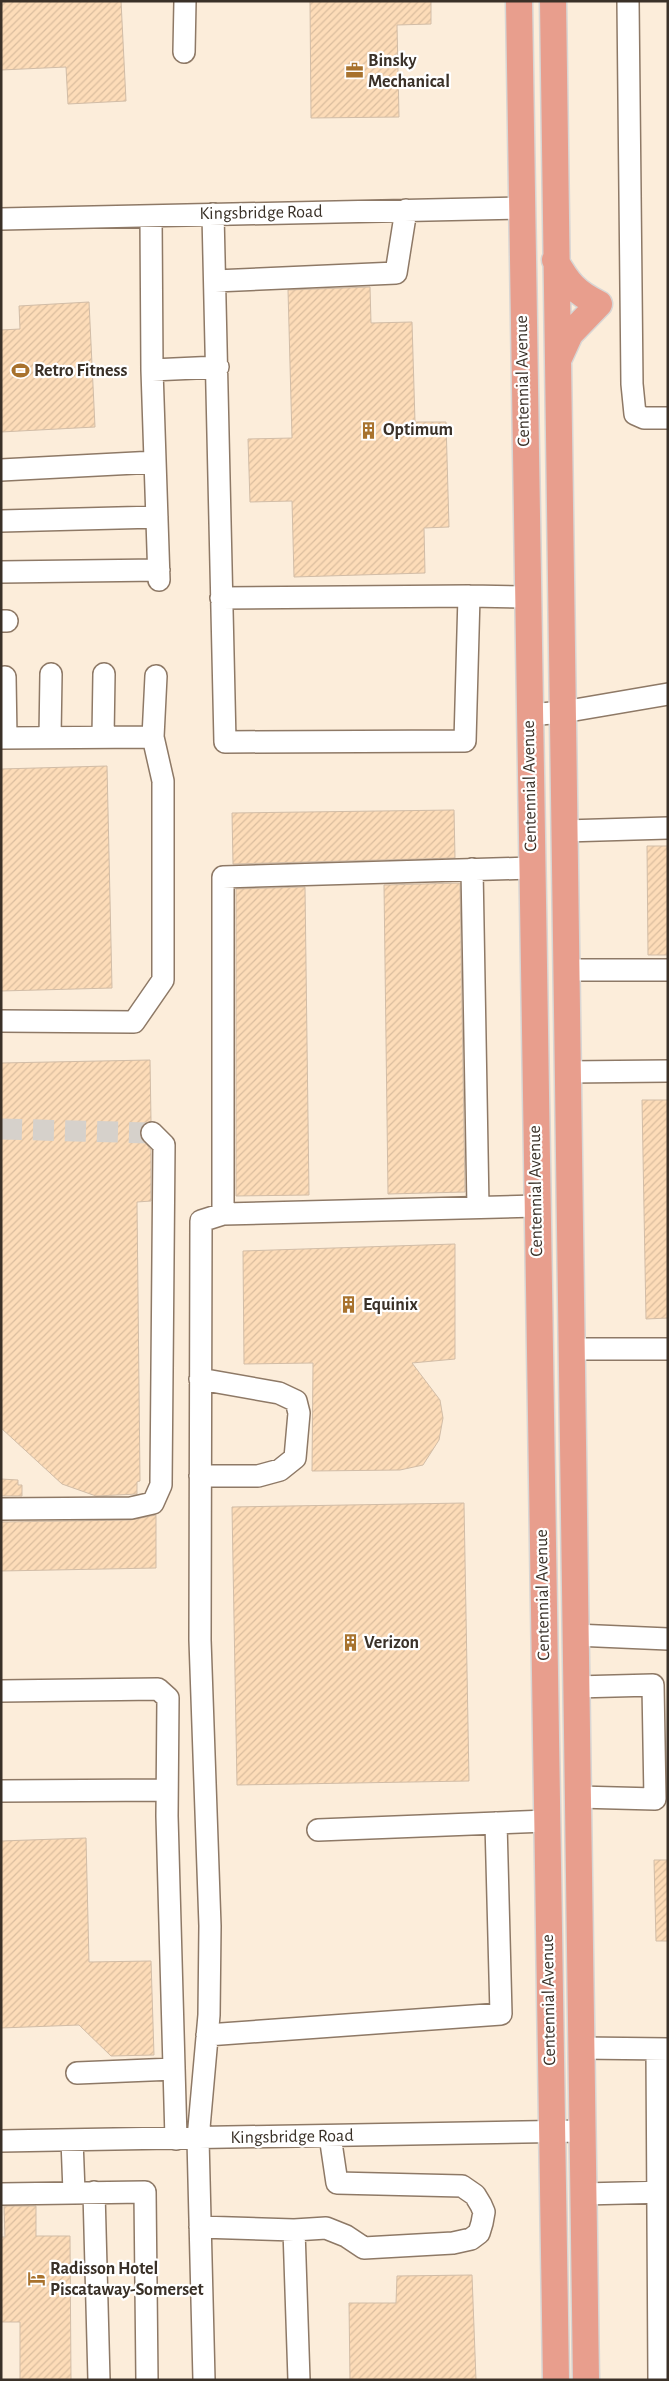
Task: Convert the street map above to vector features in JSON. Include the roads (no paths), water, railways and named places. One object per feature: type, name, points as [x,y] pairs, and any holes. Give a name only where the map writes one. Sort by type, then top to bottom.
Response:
[{"type":"main road","name":"Centennial Avenue","points":[[519,1],[536,1206],[556,2380]]},
{"type":"main road","name":"Centennial Avenue","points":[[553,1],[555,260],[559,359],[586,2380]]},
{"type":"main road","points":[[555,260],[567,282],[580,294],[599,304],[570,334],[559,359]]},
{"type":"street","points":[[184,52],[185,1]]},
{"type":"street","points":[[628,1],[630,304],[635,414],[644,418],[668,418]]},
{"type":"street","name":"Kingsbridge Road","points":[[1,219],[521,208]]},
{"type":"street","points":[[215,281],[396,273],[406,210]]},
{"type":"street","points":[[213,214],[218,367],[225,742],[465,741],[470,596]]},
{"type":"street","points":[[1,572],[159,575],[152,370],[151,216]]},
{"type":"street","points":[[599,304],[630,304]]},
{"type":"street","points":[[152,370],[218,367]]},
{"type":"street","points":[[1,470],[155,462]]},
{"type":"street","points":[[1,521],[157,517]]},
{"type":"street","points":[[221,598],[527,597]]},
{"type":"street","points":[[50,737],[51,674]]},
{"type":"street","points":[[103,737],[104,674]]},
{"type":"street","points":[[1,1022],[134,1022],[163,980],[163,781],[153,737],[156,676]]},
{"type":"street","points":[[5,677],[4,738],[153,737]]},
{"type":"street","points":[[529,715],[563,712],[668,694]]},
{"type":"street","points":[[565,831],[668,828]]},
{"type":"street","points":[[223,1214],[223,877],[531,868]]},
{"type":"street","points":[[472,869],[478,1207]]},
{"type":"street","points":[[567,970],[668,970]]},
{"type":"street","points":[[568,1072],[668,1071]]},
{"type":"street","points":[[1,1509],[131,1508],[154,1503],[161,1485],[164,1145],[152,1133]]},
{"type":"street","points":[[204,2380],[198,2139],[207,2034],[210,1926],[200,1640],[201,1221],[223,1214],[536,1206]]},
{"type":"street","points":[[572,1349],[668,1349]]},
{"type":"street","points":[[200,1379],[279,1393],[296,1401],[299,1413],[295,1458],[280,1470],[258,1476],[200,1476]]},
{"type":"street","points":[[575,1635],[668,1639]]},
{"type":"street","points":[[576,1687],[653,1685],[661,1799],[578,1797]]},
{"type":"street","points":[[1,1691],[158,1689],[168,1698],[167,1790],[176,2140]]},
{"type":"street","points":[[1,1791],[167,1790]]},
{"type":"street","points":[[318,1830],[546,1821]]},
{"type":"street","points":[[207,2034],[502,2014],[496,1823]]},
{"type":"street","points":[[581,2048],[662,2050],[663,2192],[659,2380]]},
{"type":"street","points":[[77,2073],[174,2069]]},
{"type":"street","name":"Kingsbridge Road","points":[[1,2141],[176,2140],[582,2131]]},
{"type":"street","points":[[200,2227],[294,2230],[326,2228],[346,2236],[364,2248],[453,2243],[471,2239],[479,2233],[484,2212],[475,2195],[462,2186],[337,2183],[330,2136]]},
{"type":"street","points":[[72,2140],[84,2192],[98,2380]]},
{"type":"street","points":[[1,2194],[145,2192],[147,2380]]},
{"type":"street","points":[[583,2194],[663,2192]]},
{"type":"street","points":[[294,2230],[299,2380]]},
{"type":"tunnel","points":[[1,1129],[152,1133]]},
{"type":"place","name":"Binsky Mechanical","points":[[354,71]]},
{"type":"place","name":"Retro Fitness","points":[[20,371]]},
{"type":"place","name":"Optimum","points":[[369,430]]},
{"type":"place","name":"Equinix","points":[[349,1305]]},
{"type":"place","name":"Verizon","points":[[350,1643]]},
{"type":"place","name":"Radisson Hotel Piscataway-Somerset","points":[[36,2279]]}]
